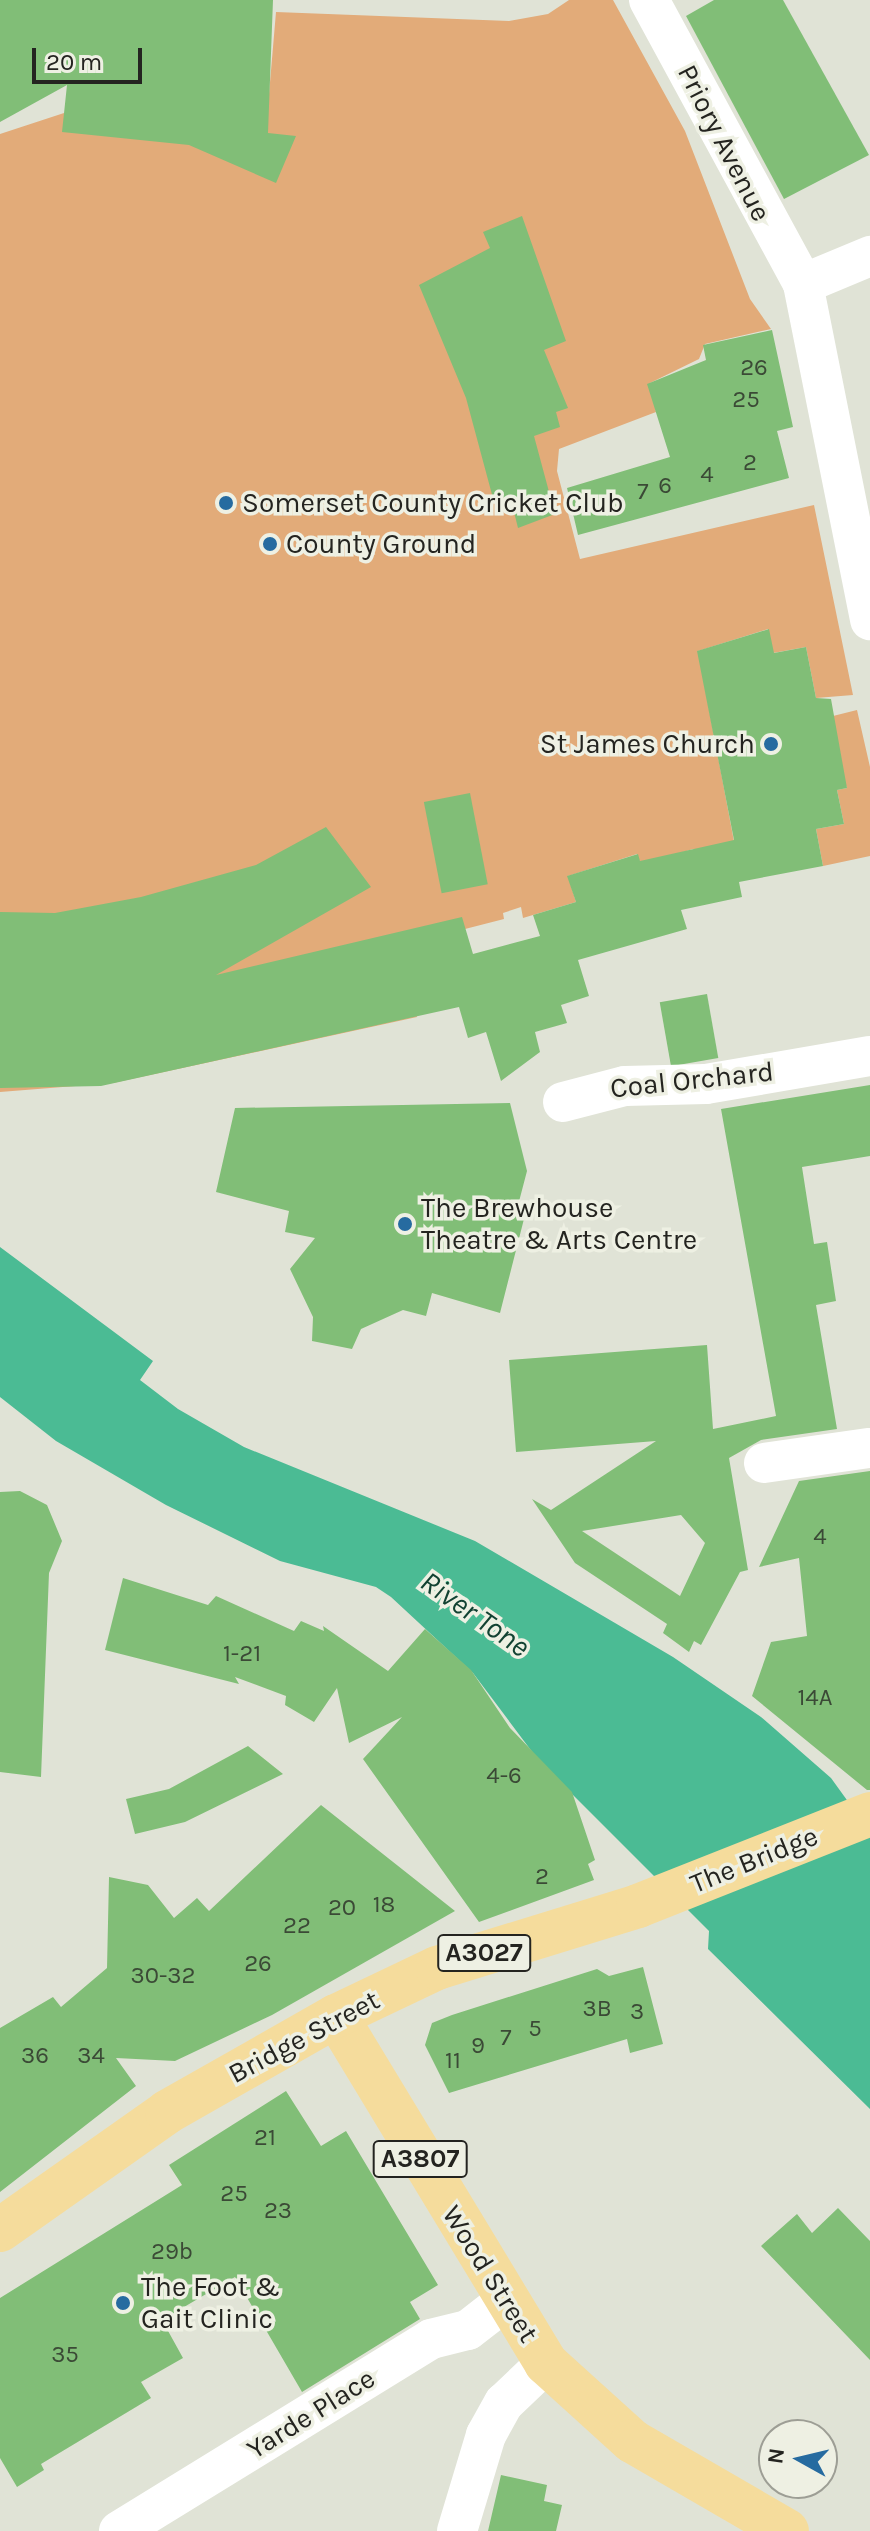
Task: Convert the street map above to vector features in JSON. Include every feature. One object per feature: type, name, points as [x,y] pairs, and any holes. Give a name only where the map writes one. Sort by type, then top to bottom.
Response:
[{"type":"main road","name":"The Bridge","points":[[638,1906],[870,1814]]},
{"type":"main road","name":"Bridge Street","points":[[0,2230],[167,2112],[336,2016],[437,1968],[638,1906]]},
{"type":"main road","name":"Wood Street","points":[[336,2016],[504,2302],[546,2363]]},
{"type":"main road","name":"A3807","points":[[546,2363],[632,2441],[787,2531]]},
{"type":"street","name":"Priory Avenue","points":[[649,0],[803,284],[870,620]]},
{"type":"street","points":[[803,284],[870,256]]},
{"type":"street","name":"Coal Orchard","points":[[563,1102],[625,1086],[706,1084],[870,1056]]},
{"type":"street","points":[[774,1471],[870,1448]]},
{"type":"street","name":"Yarde Place","points":[[119,2531],[431,2339],[468,2330],[504,2302]]},
{"type":"street","name":"Wood Street","points":[[457,2531],[486,2435],[504,2403],[546,2363]]},
{"type":"shaded area","name":"County Ground","points":[[569,0],[613,0],[685,131],[750,299],[771,329],[705,344],[699,359],[650,383],[656,412],[559,449],[557,471],[580,559],[814,505],[853,695],[816,698],[806,647],[773,653],[768,629],[698,651],[736,852],[693,849],[641,865],[637,854],[568,876],[576,902],[523,918],[521,907],[503,913],[504,919],[465,929],[407,961],[417,1017],[113,1083],[0,1092],[0,134],[64,113],[269,94],[276,12],[509,21],[548,14]]},
{"type":"shaded area","points":[[857,710],[870,767],[870,856],[823,866],[816,829],[844,824],[837,790],[847,788],[821,719]]},
{"type":"water","name":"River Tone","points":[[0,1247],[153,1361],[140,1380],[178,1409],[244,1447],[475,1541],[673,1657],[761,1717],[831,1778],[870,1832],[870,2109],[708,1949],[709,1931],[539,1761],[473,1673],[391,1597],[376,1587],[280,1561],[166,1505],[56,1441],[0,1397]]},
{"type":"building","points":[[0,0],[273,0],[268,133],[296,136],[276,183],[189,145],[62,132],[67,85],[0,122]]},
{"type":"building","points":[[714,0],[783,0],[869,155],[784,199],[686,16]]},
{"type":"building","points":[[522,216],[566,341],[544,350],[568,408],[556,412],[560,427],[534,436],[555,514],[518,528],[510,496],[494,502],[466,398],[419,285],[490,248],[483,232]]},
{"type":"building","points":[[772,330],[793,427],[777,431],[789,478],[578,535],[567,488],[670,457],[647,384],[706,360],[703,345]]},
{"type":"building","points":[[769,629],[774,653],[806,647],[816,698],[831,699],[847,788],[837,790],[844,824],[816,829],[823,866],[739,882],[742,897],[681,910],[687,929],[578,960],[589,996],[561,1005],[567,1023],[535,1032],[540,1052],[501,1081],[486,1032],[468,1038],[459,1007],[101,1086],[0,1088],[0,912],[55,913],[141,897],[256,865],[326,827],[371,887],[216,975],[462,917],[473,954],[540,936],[533,915],[576,902],[567,876],[638,854],[640,861],[734,840],[697,651]]},
{"type":"building","points":[[470,793],[488,884],[442,893],[424,802]]},
{"type":"building","points":[[707,994],[718,1058],[671,1066],[660,1002]]},
{"type":"building","points":[[870,1085],[870,1156],[802,1167],[814,1244],[827,1242],[836,1301],[816,1305],[837,1429],[761,1440],[729,1458],[748,1570],[740,1572],[701,1645],[694,1641],[689,1652],[663,1633],[667,1624],[575,1563],[532,1499],[551,1510],[656,1441],[516,1452],[509,1360],[707,1345],[713,1429],[776,1416],[721,1109]],"holes":[[[681,1515],[705,1543],[680,1596],[582,1531]]]},
{"type":"building","name":"The Brewhouse Theatre & Arts Centre","points":[[510,1103],[527,1171],[516,1213],[525,1215],[500,1313],[432,1293],[426,1316],[403,1310],[361,1329],[352,1349],[312,1341],[313,1317],[290,1269],[315,1238],[285,1232],[289,1211],[216,1192],[235,1108]]},
{"type":"building","points":[[870,1471],[870,1790],[867,1790],[752,1696],[771,1642],[807,1636],[799,1558],[759,1567],[799,1481]]},
{"type":"building","points":[[20,1491],[47,1505],[62,1541],[49,1573],[41,1777],[0,1772],[0,1492]]},
{"type":"building","points":[[123,1578],[208,1605],[216,1596],[294,1631],[301,1621],[324,1631],[323,1626],[388,1671],[425,1629],[471,1670],[510,1728],[572,1792],[595,1860],[588,1864],[594,1880],[479,1922],[363,1759],[402,1717],[349,1743],[337,1688],[314,1722],[285,1705],[286,1696],[235,1677],[239,1684],[105,1650]]},
{"type":"building","points":[[248,1746],[283,1774],[185,1822],[135,1834],[126,1799],[169,1789]]},
{"type":"building","points":[[321,1805],[455,1911],[272,2015],[175,2061],[116,2058],[136,2086],[0,2192],[0,2028],[53,1997],[61,2007],[107,1968],[109,1877],[148,1885],[174,1918],[197,1898],[209,1911]]},
{"type":"building","points":[[643,1967],[663,2044],[630,2053],[627,2039],[449,2093],[425,2045],[432,2023],[452,2015],[597,1969],[609,1976]]},
{"type":"building","points":[[286,2091],[321,2146],[346,2131],[438,2285],[410,2302],[420,2319],[302,2392],[235,2277],[162,2320],[183,2358],[141,2382],[151,2398],[41,2464],[44,2470],[17,2487],[0,2458],[0,2298],[182,2185],[169,2165]]},
{"type":"building","points":[[838,2208],[870,2241],[870,2360],[761,2246],[797,2214],[812,2233]]},
{"type":"building","points":[[501,2475],[547,2485],[544,2501],[562,2505],[556,2531],[488,2531]]},
{"type":"place","name":"Somerset County Cricket Club","points":[[226,503]]},
{"type":"place","name":"County Ground","points":[[270,544]]},
{"type":"place","name":"St James Church","points":[[771,744]]},
{"type":"place","name":"The Brewhouse Theatre & Arts Centre","points":[[405,1224]]},
{"type":"place","name":"The Foot & Gait Clinic","points":[[123,2303]]}]
